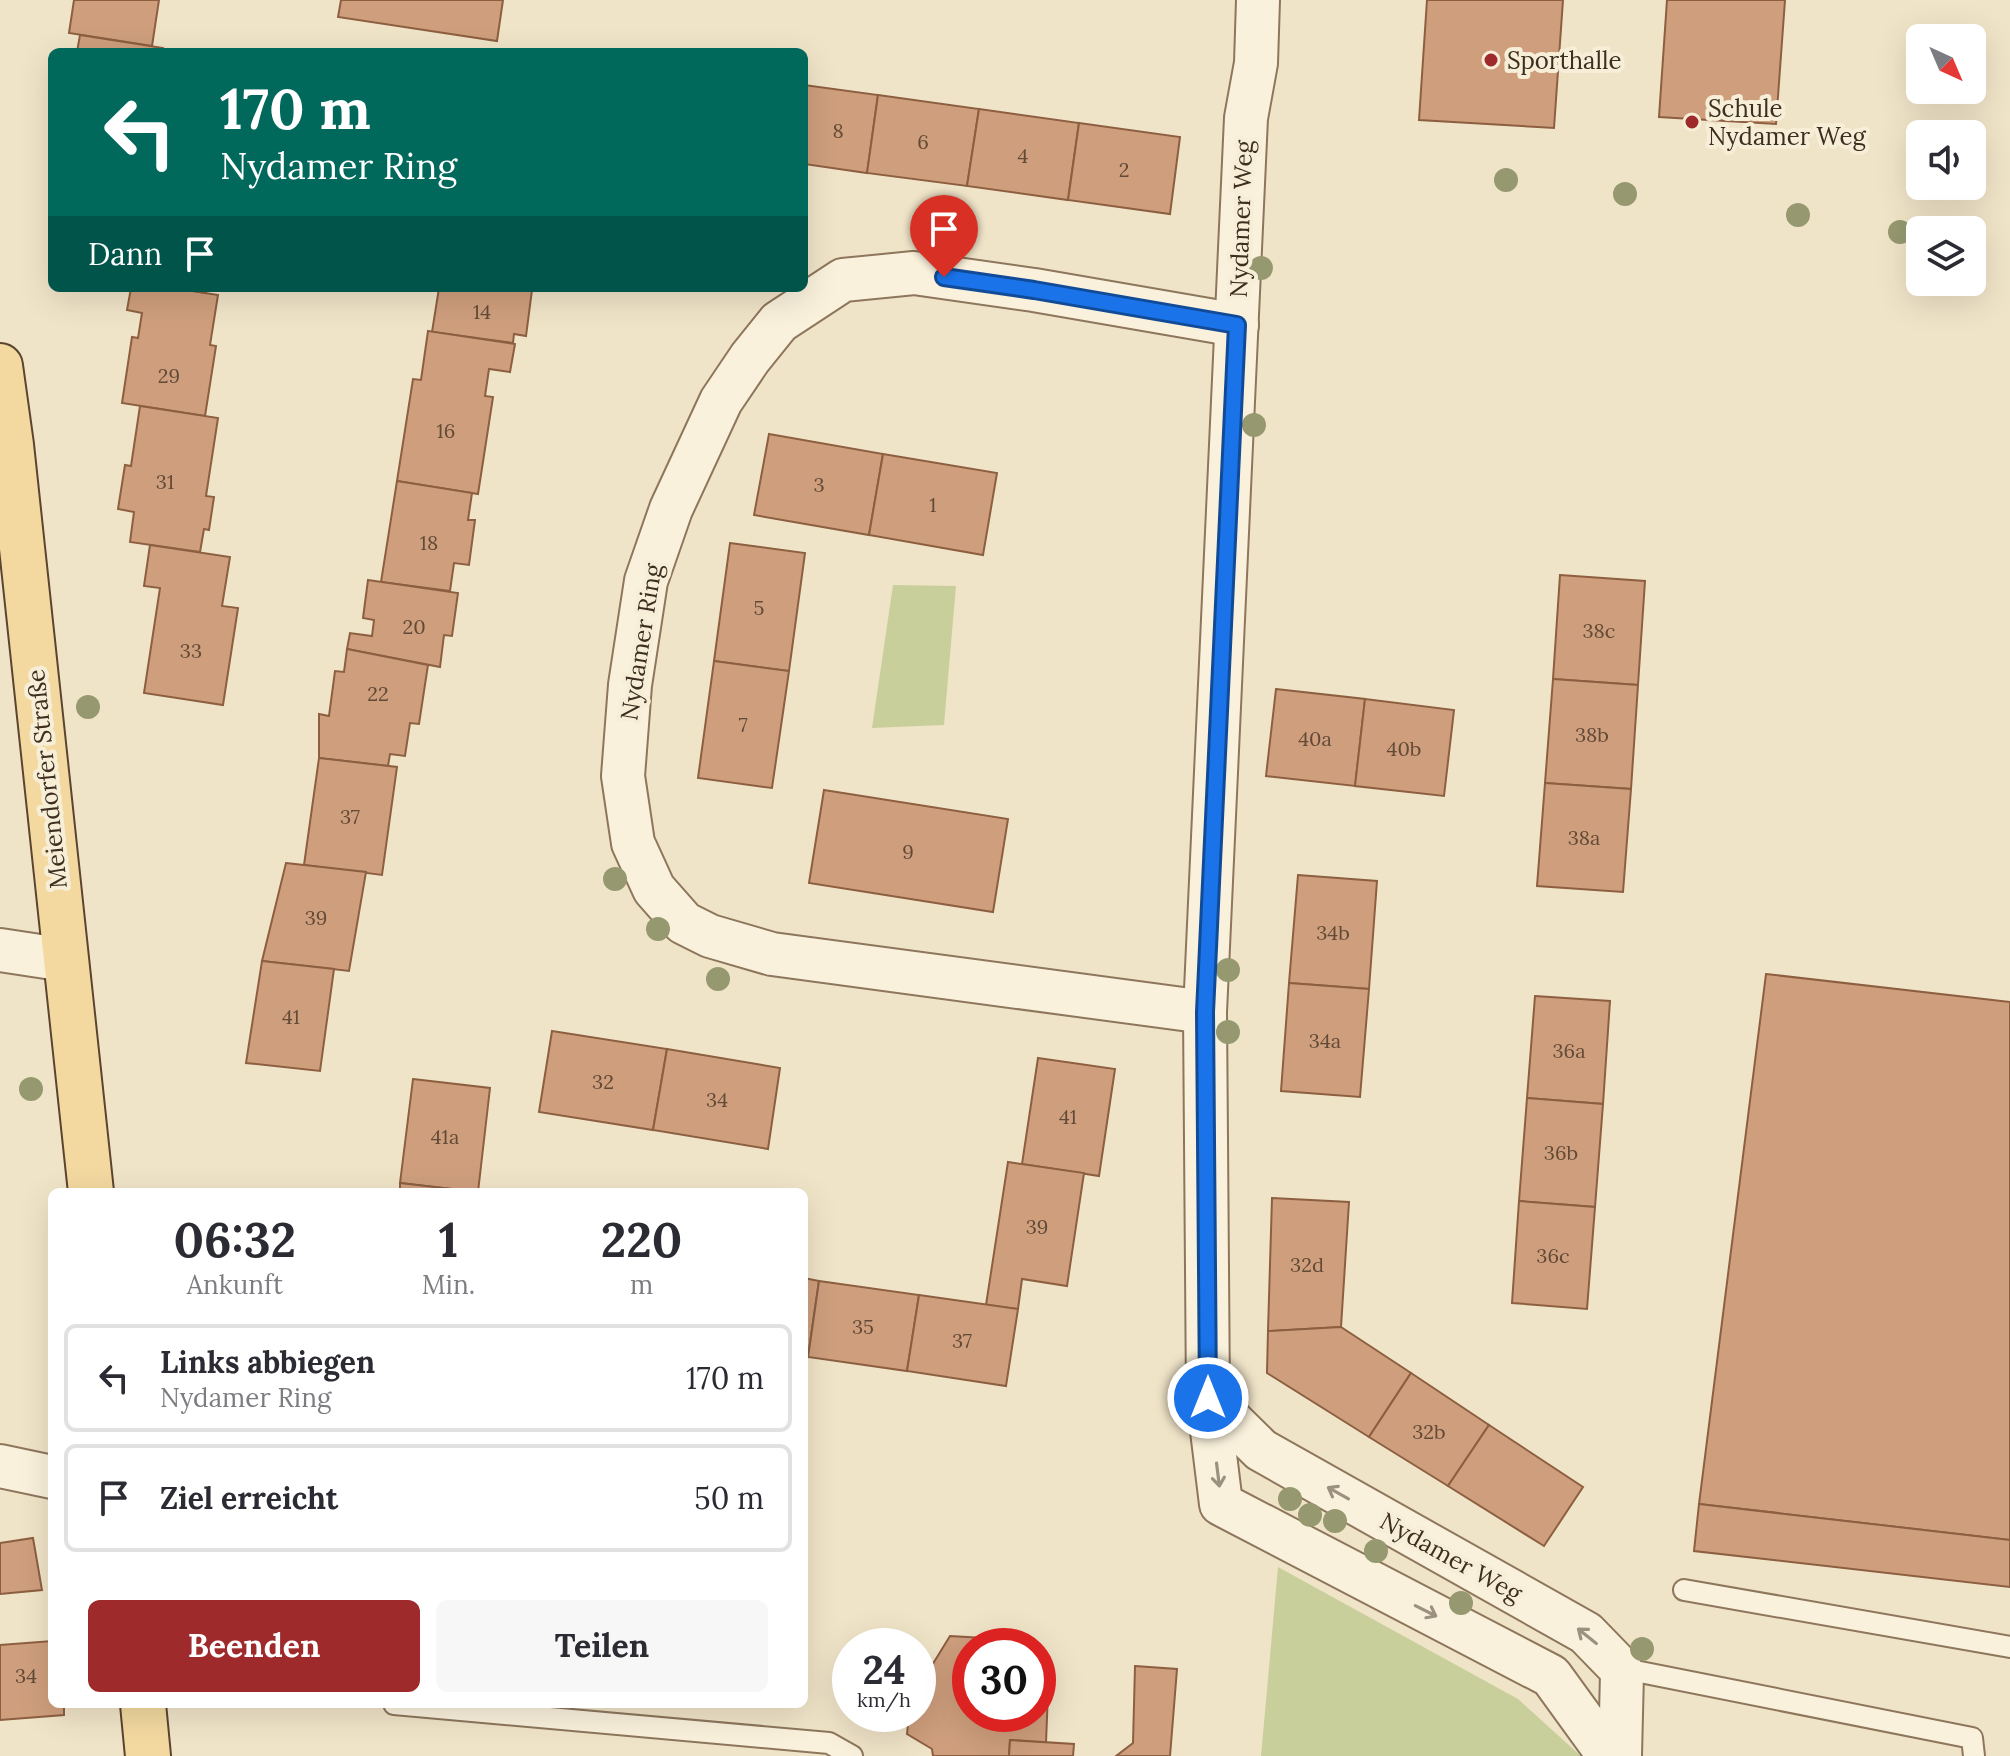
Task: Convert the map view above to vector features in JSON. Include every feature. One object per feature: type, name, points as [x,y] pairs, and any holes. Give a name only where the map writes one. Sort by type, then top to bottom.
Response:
[{"type":"main road","name":"Meiendorfer Straße","points":[[0,366],[91,1188]]},
{"type":"main road","points":[[143,1708],[148,1756]]},
{"type":"street","name":"Nydamer Weg","points":[[1258,0],[1256,63],[1246,118],[1205,1012],[1208,1398],[1221,1504],[1551,1676],[1609,1756]]},
{"type":"street","name":"Nydamer Ring","points":[[1205,1012],[772,954],[710,936],[684,923],[654,889],[633,843],[623,776],[630,685],[646,581],[671,509],[721,401],[779,322],[843,280],[914,273],[1237,325]]},
{"type":"street","points":[[0,950],[66,960]]},
{"type":"street","name":"Nydamer Weg","points":[[1208,1398],[1261,1450],[1586,1633],[1620,1668]]},
{"type":"street","points":[[0,1466],[48,1476]]},
{"type":"street","points":[[1620,1668],[1620,1756]]},
{"type":"lane","points":[[1684,1590],[2010,1647]]},
{"type":"lane","points":[[1620,1668],[1972,1738],[1974,1756]]},
{"type":"lane","points":[[439,1708],[829,1743],[852,1756]]},
{"type":"green space","points":[[893,585],[956,586],[944,725],[872,728]]},
{"type":"green space","points":[[1278,1567],[1518,1699],[1581,1756],[1261,1756]]},
{"type":"building","points":[[74,0],[159,0],[152,46],[69,33]]},
{"type":"building","points":[[341,0],[503,0],[497,41],[338,17]]},
{"type":"building","name":"Sporthalle","points":[[1427,0],[1563,0],[1554,128],[1419,120]]},
{"type":"building","points":[[1667,0],[1785,0],[1776,124],[1659,117]]},
{"type":"building","points":[[80,35],[163,48],[78,48]]},
{"type":"building","points":[[808,86],[878,95],[867,173],[808,165]]},
{"type":"building","points":[[878,95],[979,109],[967,186],[867,173]]},
{"type":"building","points":[[979,109],[1079,123],[1068,200],[967,186]]},
{"type":"building","points":[[1079,123],[1180,137],[1170,214],[1068,200]]},
{"type":"building","points":[[130,292],[218,295],[210,345],[216,346],[205,416],[122,403],[132,337],[138,338],[142,313],[127,310]]},
{"type":"building","points":[[438,292],[532,292],[526,336],[514,334],[513,343],[432,332]]},
{"type":"building","points":[[428,331],[515,344],[510,372],[489,369],[485,396],[493,397],[478,494],[397,481],[413,379],[421,380]]},
{"type":"building","points":[[140,406],[218,418],[206,496],[214,497],[209,530],[204,529],[200,552],[130,542],[134,512],[118,509],[125,465],[131,466]]},
{"type":"building","points":[[769,434],[883,454],[869,535],[754,515]]},
{"type":"building","points":[[883,454],[997,473],[983,555],[869,535]]},
{"type":"building","points":[[397,481],[472,493],[468,520],[475,520],[469,565],[454,563],[450,591],[381,582]]},
{"type":"building","points":[[730,543],[805,553],[789,671],[714,661]]},
{"type":"building","points":[[150,545],[230,557],[222,606],[238,608],[223,705],[144,693],[160,588],[144,586]]},
{"type":"building","points":[[1560,575],[1645,581],[1638,685],[1553,679]]},
{"type":"building","points":[[368,580],[458,593],[452,636],[444,635],[440,667],[347,649],[350,633],[372,636],[374,620],[363,618]]},
{"type":"building","points":[[347,649],[428,665],[419,724],[410,723],[405,756],[390,754],[388,766],[319,758],[319,714],[329,716],[335,671],[344,672]]},
{"type":"building","points":[[714,661],[789,671],[772,788],[698,778]]},
{"type":"building","points":[[1553,679],[1638,685],[1631,789],[1545,783]]},
{"type":"building","points":[[1276,689],[1365,699],[1355,786],[1266,776]]},
{"type":"building","points":[[1365,699],[1454,710],[1444,796],[1355,786]]},
{"type":"building","points":[[319,758],[397,767],[382,875],[304,865]]},
{"type":"building","points":[[1545,783],[1631,789],[1623,892],[1537,886]]},
{"type":"building","points":[[824,790],[1008,819],[993,912],[809,883]]},
{"type":"building","points":[[286,863],[366,872],[349,971],[262,961]]},
{"type":"building","points":[[1298,875],[1377,881],[1369,989],[1289,983]]},
{"type":"building","points":[[262,961],[334,969],[320,1071],[246,1063]]},
{"type":"building","points":[[1766,974],[2010,1002],[2010,1540],[1699,1504]]},
{"type":"building","points":[[1289,983],[1369,989],[1360,1097],[1281,1091]]},
{"type":"building","points":[[1535,996],[1610,1001],[1603,1104],[1527,1098]]},
{"type":"building","points":[[552,1031],[667,1049],[653,1130],[539,1112]]},
{"type":"building","points":[[667,1049],[780,1068],[768,1149],[653,1130]]},
{"type":"building","points":[[1038,1058],[1115,1069],[1099,1176],[1022,1164]]},
{"type":"building","points":[[413,1079],[490,1088],[478,1188],[400,1183]]},
{"type":"building","points":[[1527,1098],[1603,1104],[1595,1207],[1519,1201]]},
{"type":"building","points":[[1008,1162],[1084,1173],[1067,1286],[1022,1279],[1018,1309],[986,1305]]},
{"type":"building","points":[[400,1183],[443,1188],[400,1188]]},
{"type":"building","points":[[1272,1198],[1349,1202],[1341,1327],[1268,1331]]},
{"type":"building","points":[[1519,1201],[1595,1207],[1587,1309],[1512,1303]]},
{"type":"building","points":[[808,1279],[819,1281],[808,1357]]},
{"type":"building","points":[[819,1281],[919,1295],[907,1371],[808,1357]]},
{"type":"building","points":[[919,1295],[1018,1309],[1006,1386],[907,1371]]},
{"type":"building","points":[[1341,1327],[1411,1373],[1369,1437],[1267,1373],[1268,1331]]},
{"type":"building","points":[[1411,1373],[1489,1425],[1448,1486],[1369,1437]]},
{"type":"building","points":[[1489,1425],[1583,1487],[1544,1546],[1448,1486]]},
{"type":"building","points":[[1699,1504],[2010,1540],[2010,1587],[1694,1551]]},
{"type":"building","points":[[33,1538],[42,1590],[0,1594],[0,1543]]},
{"type":"building","points":[[952,1636],[952,1732],[1046,1732],[1046,1743],[1010,1740],[1009,1756],[933,1756],[932,1749],[907,1734],[936,1732],[936,1659]]},
{"type":"building","points":[[48,1641],[48,1708],[64,1708],[64,1715],[0,1720],[0,1645]]},
{"type":"building","points":[[1135,1666],[1177,1669],[1170,1756],[1116,1756],[1133,1743]]},
{"type":"building","points":[[1010,1740],[1074,1744],[1073,1756],[1009,1756]]},
{"type":"place","name":"Sporthalle","points":[[1491,60]]},
{"type":"place","name":"Schule Nydamer Weg","points":[[1692,122]]},
{"type":"route","points":[[944,277],[1237,325],[1205,1012],[1208,1398]]}]
